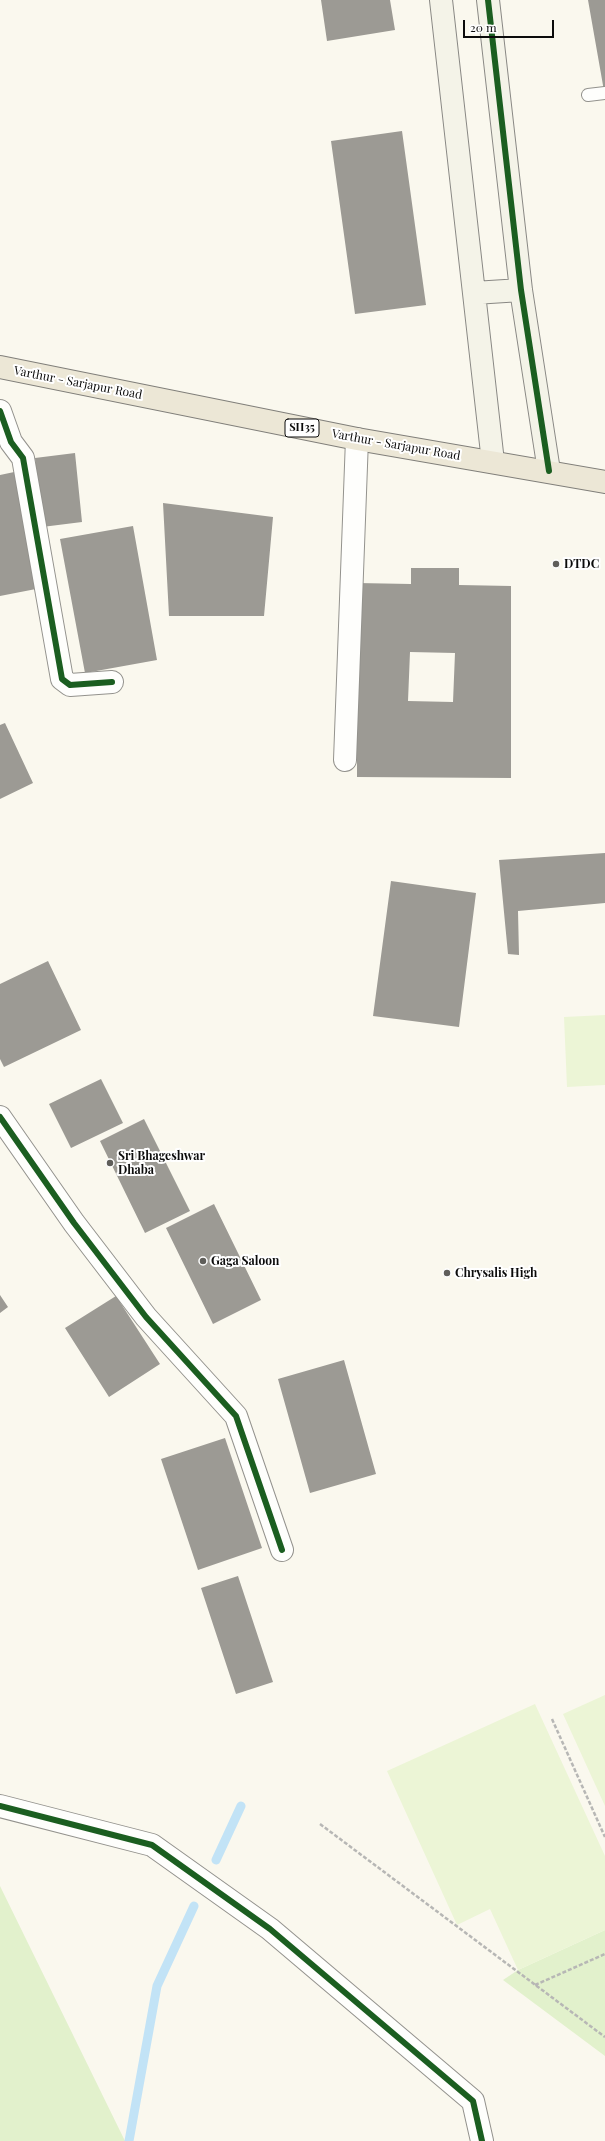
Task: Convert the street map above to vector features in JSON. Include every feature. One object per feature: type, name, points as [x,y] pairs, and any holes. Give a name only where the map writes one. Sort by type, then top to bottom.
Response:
[{"type":"main road","name":"Varthur - Sarjapur Road","points":[[0,367],[357,439],[549,471],[605,482]]},
{"type":"street","points":[[441,0],[494,462]]},
{"type":"street","points":[[488,0],[521,290],[549,471]]},
{"type":"street","points":[[474,293],[521,290]]},
{"type":"street","points":[[0,411],[11,442],[23,458],[62,680],[70,685],[112,682]]},
{"type":"street","points":[[345,760],[357,439]]},
{"type":"street","points":[[0,1117],[74,1223],[146,1317],[236,1416],[282,1550]]},
{"type":"street","points":[[0,1806],[152,1845],[270,1929],[473,2101],[482,2141]]},
{"type":"lane","points":[[588,95],[605,93]]},
{"type":"path","points":[[552,1719],[605,1837]]},
{"type":"path","points":[[320,1824],[605,2037]]},
{"type":"path","points":[[535,1985],[605,1954]]},
{"type":"green space","points":[[605,1015],[605,1085],[567,1087],[564,1017]]},
{"type":"green space","points":[[605,1695],[605,1806],[563,1714]]},
{"type":"green space","points":[[535,1704],[605,1856],[605,1930],[518,1970],[490,1909],[457,1925],[387,1771]]},
{"type":"green space","points":[[0,1886],[125,2141],[0,2141]]},
{"type":"green space","points":[[605,1930],[605,2056],[503,1980],[518,1970]]},
{"type":"building","points":[[321,0],[390,0],[395,30],[327,41]]},
{"type":"building","points":[[588,0],[605,0],[605,91],[604,91]]},
{"type":"building","points":[[402,131],[426,305],[355,314],[331,141]]},
{"type":"building","points":[[75,453],[82,522],[42,527],[35,458]]},
{"type":"building","points":[[19,471],[41,588],[0,596],[0,475]]},
{"type":"building","points":[[163,503],[273,517],[264,616],[169,616]]},
{"type":"building","points":[[133,526],[157,660],[85,673],[60,539]]},
{"type":"building","points":[[411,568],[459,568],[459,585],[511,586],[511,778],[357,777],[357,583],[411,584]],"holes":[[[410,652],[455,653],[453,702],[408,701]]]},
{"type":"building","points":[[5,723],[33,783],[0,799],[0,725]]},
{"type":"building","points":[[605,853],[605,903],[518,911],[519,955],[508,954],[499,860]]},
{"type":"building","points":[[391,881],[476,893],[459,1027],[373,1016]]},
{"type":"building","points":[[48,961],[81,1030],[4,1067],[0,1059],[0,984]]},
{"type":"building","points":[[101,1079],[123,1123],[71,1148],[49,1104]]},
{"type":"building","points":[[144,1119],[190,1211],[145,1233],[100,1141]]},
{"type":"building","points":[[214,1204],[261,1300],[213,1324],[166,1228]]},
{"type":"building","points":[[0,1295],[8,1307],[0,1313]]},
{"type":"building","points":[[116,1296],[160,1364],[109,1397],[65,1328]]},
{"type":"building","points":[[344,1360],[376,1474],[310,1493],[278,1379]]},
{"type":"building","points":[[225,1438],[262,1548],[198,1570],[161,1459]]},
{"type":"building","points":[[238,1576],[273,1682],[236,1694],[201,1588]]},
{"type":"waterway","points":[[216,1860],[241,1806]]},
{"type":"waterway","points":[[129,2141],[157,1986],[194,1906]]},
{"type":"cycle path","points":[[488,0],[521,290],[549,471]]},
{"type":"cycle path","points":[[0,411],[11,442],[23,458],[62,679],[70,685],[112,682]]},
{"type":"cycle path","points":[[0,1117],[74,1223],[146,1317],[236,1416],[282,1550]]},
{"type":"cycle path","points":[[0,1806],[152,1845],[270,1929],[473,2101],[482,2141]]},
{"type":"place","name":"DTDC","points":[[556,564]]},
{"type":"place","name":"Sri Bhageshwar Dhaba","points":[[110,1163]]},
{"type":"place","name":"Gaga Saloon","points":[[203,1261]]},
{"type":"place","name":"Chrysalis High","points":[[447,1273]]}]
